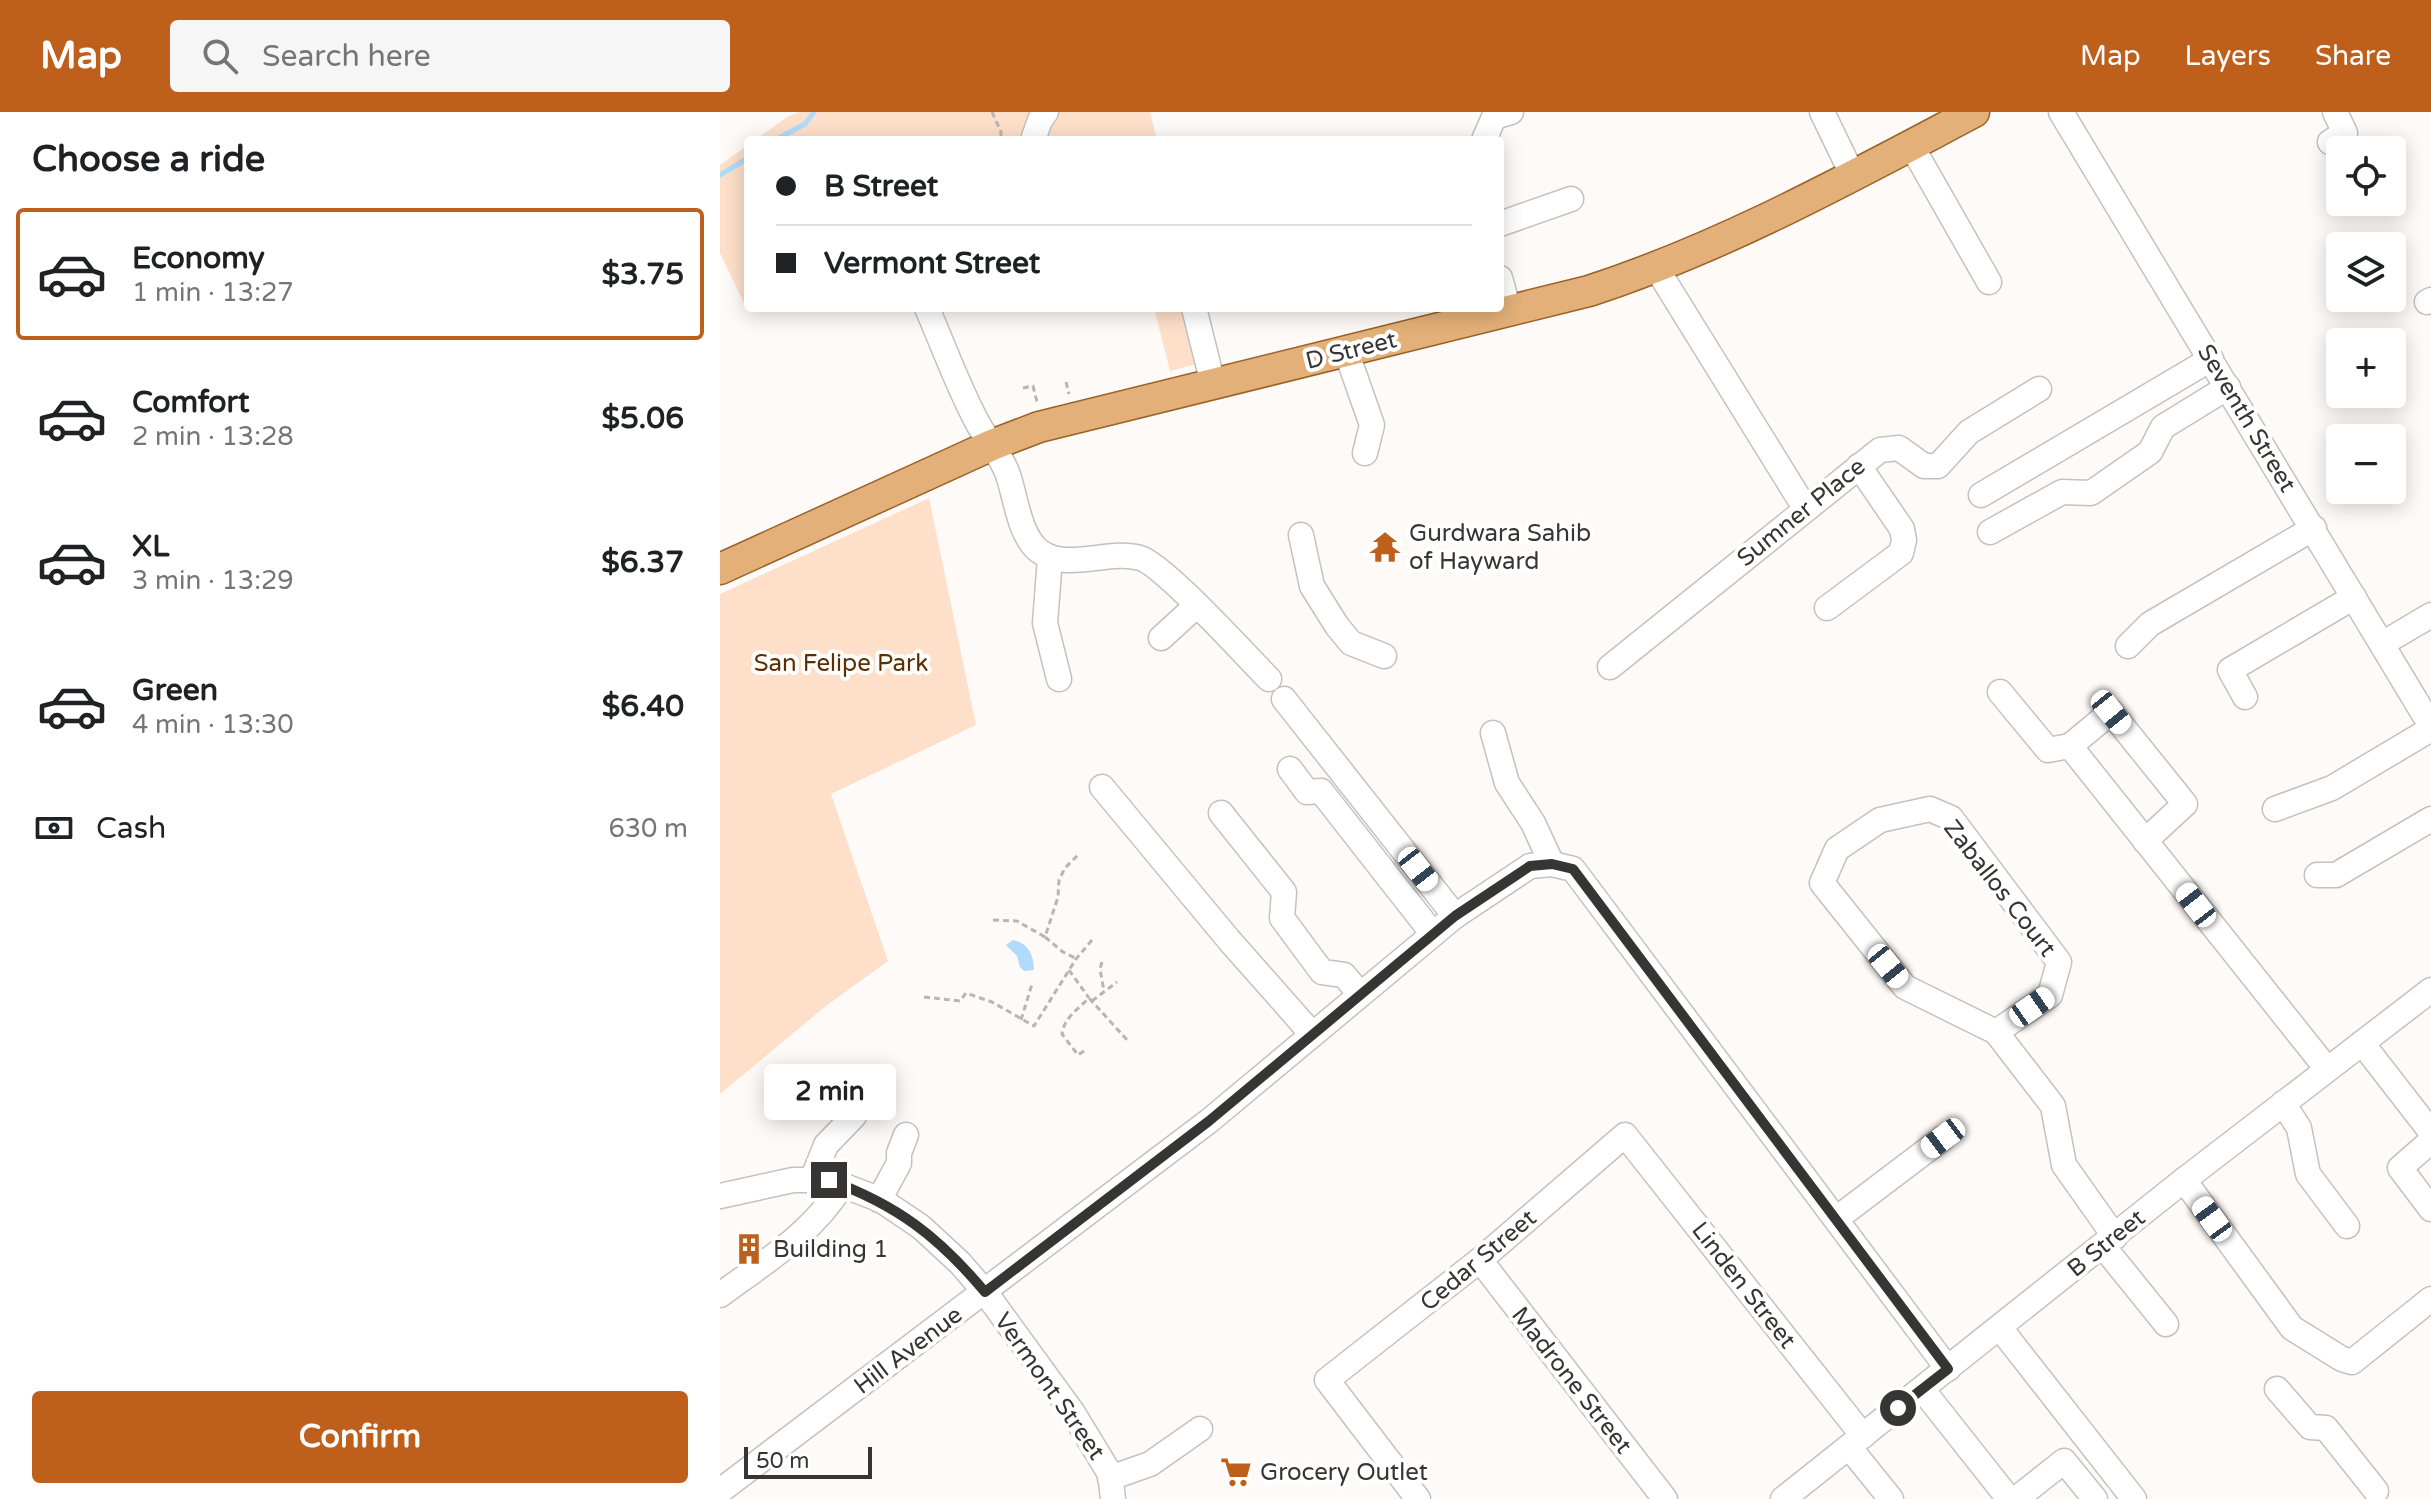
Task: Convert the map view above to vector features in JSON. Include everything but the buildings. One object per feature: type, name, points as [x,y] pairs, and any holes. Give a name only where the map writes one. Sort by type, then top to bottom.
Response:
[{"type":"main road","name":"D Street","points":[[1504,310],[1589,291],[1657,269],[1853,176],[1974,112]]},
{"type":"main road","name":"D Street","points":[[720,569],[992,445],[1039,427],[1497,312]]},
{"type":"street","points":[[1034,136],[1046,112]]},
{"type":"street","points":[[1486,136],[1494,117],[1511,112]]},
{"type":"street","points":[[1822,112],[1853,176]]},
{"type":"street","name":"Seventh Street","points":[[2061,112],[2314,528],[2431,728]]},
{"type":"street","points":[[2335,112],[2345,133],[2340,136]]},
{"type":"street","points":[[1911,145],[1989,282]]},
{"type":"street","points":[[1504,223],[1571,199]]},
{"type":"street","points":[[1657,269],[1805,508]]},
{"type":"street","points":[[929,312],[974,417],[1008,474],[1019,514],[1035,548],[1050,558],[1068,560],[1122,554],[1144,558],[1269,679]]},
{"type":"street","points":[[1195,312],[1213,384]]},
{"type":"street","points":[[1346,351],[1372,425],[1365,453]]},
{"type":"street","points":[[1981,495],[2211,359]]},
{"type":"street","points":[[1990,532],[2062,492],[2091,493],[2150,452],[2163,427],[2228,387]]},
{"type":"street","name":"Sumner Place","points":[[1610,667],[1880,450],[1899,448],[1924,466],[1938,466],[1969,432],[2039,389]]},
{"type":"street","points":[[1827,608],[1901,553],[1903,546],[1902,529],[1859,466]]},
{"type":"street","points":[[2128,646],[2150,624],[2314,528]]},
{"type":"street","points":[[1301,535],[1312,586],[1337,626],[1351,643],[1384,656]]},
{"type":"street","points":[[1050,558],[1045,623],[1059,679]]},
{"type":"street","points":[[2245,697],[2230,670],[2354,597]]},
{"type":"street","points":[[1161,638],[1196,606]]},
{"type":"street","points":[[2382,644],[2431,615]]},
{"type":"street","points":[[2000,692],[2048,750],[2070,746],[2111,712],[2185,804],[2145,841]]},
{"type":"street","points":[[1284,699],[1455,916]]},
{"type":"street","points":[[2275,809],[2332,788],[2431,728]]},
{"type":"street","points":[[1493,733],[1507,783],[1533,823],[1552,864],[1573,869],[1948,1369]]},
{"type":"street","points":[[2070,746],[2327,1069]]},
{"type":"street","points":[[1290,769],[1307,792],[1321,791],[1433,934]]},
{"type":"street","points":[[1102,787],[1312,1034]]},
{"type":"street","name":"Zaballos Court","points":[[1996,1032],[2050,995],[2059,962],[1951,818],[1930,809],[1880,820],[1837,849],[1822,883],[1905,987],[1996,1032],[2053,1106],[2064,1165],[2109,1241],[2166,1324]]},
{"type":"street","points":[[1221,813],[1284,892],[1282,918],[1322,972],[1344,975],[1360,994]]},
{"type":"street","points":[[2317,875],[2336,875],[2431,819]]},
{"type":"street","name":"Hill Avenue","points":[[720,1491],[1209,1121],[1455,916],[1530,866],[1552,864]]},
{"type":"street","name":"B Street","points":[[1783,1499],[2184,1180],[2431,990]]},
{"type":"street","points":[[2362,1043],[2431,1132]]},
{"type":"street","points":[[2283,1103],[2299,1128],[2308,1174],[2347,1226]]},
{"type":"street","points":[[812,1180],[826,1145],[854,1116]]},
{"type":"street","name":"Cedar Street","points":[[1418,1499],[1327,1380],[1480,1260],[1625,1135]]},
{"type":"street","name":"Linden Street","points":[[1625,1135],[1851,1445]]},
{"type":"street","points":[[1836,1219],[1943,1138]]},
{"type":"street","points":[[2431,1141],[2400,1168],[2431,1209]]},
{"type":"street","points":[[874,1198],[889,1160],[902,1144]]},
{"type":"street","name":"Vermont Street","points":[[720,1196],[793,1180],[829,1180],[874,1198],[921,1227],[960,1263],[985,1292],[1073,1413],[1112,1489]]},
{"type":"street","points":[[2184,1180],[2292,1328],[2342,1359],[2352,1362],[2431,1299]]},
{"type":"street","points":[[720,1295],[798,1238],[833,1200],[842,1185]]},
{"type":"street","name":"Madrone Street","points":[[1480,1260],[1665,1499]]},
{"type":"street","points":[[2000,1328],[2134,1499]]},
{"type":"street","points":[[1922,1389],[2009,1499]]},
{"type":"street","points":[[2277,1389],[2310,1427],[2326,1428],[2376,1491]]},
{"type":"street","points":[[1112,1489],[1200,1429]]},
{"type":"street","points":[[1851,1445],[1877,1499]]},
{"type":"street","points":[[1851,1445],[1891,1499]]},
{"type":"street","points":[[2016,1499],[2064,1461],[2095,1499]]},
{"type":"path","points":[[992,112],[1001,136]]},
{"type":"path","points":[[1066,382],[1071,398]]},
{"type":"path","points":[[1023,388],[1033,386],[1038,405]]},
{"type":"path","points":[[1045,937],[1058,897],[1059,880],[1065,868],[1078,855]]},
{"type":"path","points":[[993,920],[1017,921],[1076,959]]},
{"type":"path","points":[[924,997],[960,1001],[966,993],[992,1002],[1034,1026],[1076,959],[1092,940]]},
{"type":"path","points":[[1102,962],[1100,969],[1104,991]]},
{"type":"path","points":[[1069,970],[1128,1041]]},
{"type":"path","points":[[1084,1051],[1078,1055],[1062,1034],[1063,1027],[1069,1017],[1117,982]]},
{"type":"path","points":[[1021,1020],[1033,989],[1032,984]]},
{"type":"green space","points":[[799,112],[1150,112],[1156,136],[761,136]]},
{"type":"green space","points":[[744,148],[744,303],[720,253],[720,165]]},
{"type":"green space","points":[[1155,312],[1196,312],[1208,361],[1170,371]]},
{"type":"green space","name":"San Felipe Park","points":[[929,498],[976,725],[831,794],[888,961],[826,1006],[720,1094],[720,594]]},
{"type":"water","points":[[1013,940],[1029,950],[1034,970],[1024,971],[1020,967],[1017,956],[1006,945]]},
{"type":"waterway","points":[[782,136],[805,124],[814,112]]},
{"type":"waterway","points":[[720,175],[744,160]]},
{"type":"place","name":"Gurdwara Sahib of Hayward","points":[[1385,547]]},
{"type":"place","name":"Building 1","points":[[749,1249]]},
{"type":"place","name":"Grocery Outlet","points":[[1236,1472]]},
{"type":"route","points":[[829,1180],[881,1200],[921,1227],[960,1263],[985,1292],[1209,1121],[1455,916],[1530,866],[1552,864],[1573,869],[1948,1369],[1898,1408]]}]
